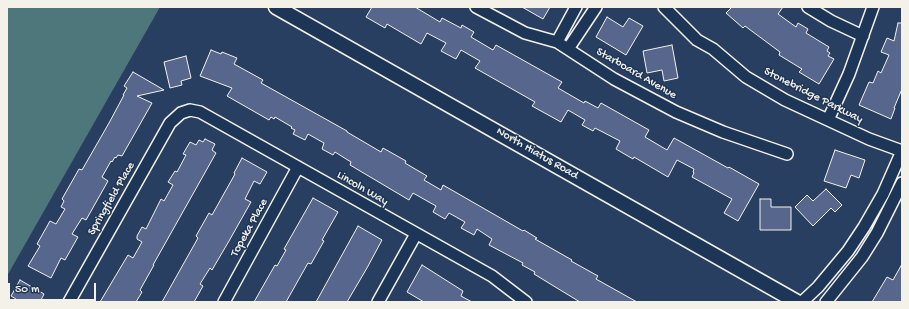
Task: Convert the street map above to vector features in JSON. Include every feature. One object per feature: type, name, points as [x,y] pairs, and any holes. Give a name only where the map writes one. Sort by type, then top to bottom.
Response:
[{"type":"street","name":"North Hiatus Road","points":[[276,7],[797,302]]},
{"type":"street","name":"Starboard Avenue","points":[[476,7],[525,33],[557,42],[614,79],[676,112],[723,132],[787,154]]},
{"type":"street","points":[[557,42],[576,7]]},
{"type":"street","points":[[568,49],[596,7]]},
{"type":"street","name":"Stonebridge Parkway","points":[[664,7],[697,40],[713,50],[746,77],[785,100],[870,139],[902,151]]},
{"type":"street","points":[[808,7],[831,21],[863,36]]},
{"type":"street","points":[[828,120],[849,74],[873,7]]},
{"type":"street","name":"Lincoln Way","points":[[181,113],[190,110],[200,112],[492,276],[526,302]]},
{"type":"street","name":"Springfield Place","points":[[69,302],[170,124],[181,113]]},
{"type":"street","points":[[802,302],[818,287],[848,250],[864,227],[883,194],[902,151]]},
{"type":"street","name":"Topeka Place","points":[[224,302],[298,167]]},
{"type":"street","points":[[826,302],[862,256],[877,233],[902,183]]},
{"type":"street","points":[[378,302],[416,234]]},
{"type":"green space","points":[[7,7],[160,7],[7,276]]},
{"type":"building","points":[[372,7],[415,7],[440,22],[442,18],[461,28],[462,25],[474,32],[471,37],[493,50],[496,45],[562,82],[558,88],[584,103],[585,101],[598,108],[601,103],[649,130],[645,137],[667,150],[674,138],[759,184],[738,221],[724,213],[732,199],[692,177],[694,169],[677,160],[668,177],[634,157],[633,159],[616,149],[620,141],[595,128],[593,131],[582,125],[585,120],[568,110],[561,122],[532,106],[535,102],[475,68],[480,61],[461,50],[456,59],[441,51],[446,43],[427,33],[421,44],[387,24],[385,28],[366,17]]},
{"type":"building","points":[[522,7],[550,7],[543,19]]},
{"type":"building","points":[[732,7],[783,7],[778,14],[796,27],[798,23],[808,29],[806,33],[829,47],[827,51],[830,53],[828,56],[834,59],[819,84],[799,72],[802,69],[779,55],[780,52],[745,26],[743,28],[726,13]]},
{"type":"building","points":[[607,17],[623,27],[629,18],[643,26],[626,55],[596,37]]},
{"type":"building","points":[[898,23],[902,23],[902,89],[891,119],[859,105],[869,82],[873,83],[878,71],[881,73],[889,55],[881,52],[887,38],[894,41]]},
{"type":"building","points":[[672,45],[678,78],[664,81],[662,70],[647,73],[643,51]]},
{"type":"building","points":[[211,50],[221,54],[222,52],[237,58],[234,64],[263,80],[261,83],[347,131],[381,152],[383,148],[406,161],[405,163],[427,176],[424,180],[441,190],[443,185],[523,231],[524,230],[537,238],[535,239],[598,276],[596,279],[637,302],[580,302],[534,274],[535,272],[522,265],[523,263],[489,245],[492,239],[477,229],[474,235],[461,228],[465,222],[449,213],[445,219],[433,212],[436,206],[413,193],[409,200],[350,165],[351,162],[335,152],[333,155],[322,149],[324,143],[308,134],[305,140],[293,134],[295,130],[291,128],[292,127],[275,117],[274,119],[271,117],[269,120],[227,96],[232,88],[200,76]]},
{"type":"building","points":[[186,56],[191,78],[181,81],[182,85],[170,88],[164,62]]},
{"type":"building","points":[[133,72],[164,90],[137,96],[152,103],[122,156],[118,155],[112,162],[111,161],[102,177],[108,181],[86,220],[82,218],[72,234],[78,237],[65,260],[61,258],[51,278],[28,266],[40,246],[37,244],[50,221],[56,224],[65,209],[61,207],[64,201],[62,199],[79,169],[82,170],[109,123],[127,88],[124,86]]},
{"type":"building","points":[[205,139],[215,144],[212,150],[216,153],[153,265],[140,290],[142,292],[136,302],[100,302],[128,255],[133,258],[142,242],[137,239],[137,236],[142,227],[146,229],[161,199],[164,201],[173,185],[168,182],[175,171],[177,172],[186,155],[183,154],[190,142],[196,145],[199,140],[203,142]]},
{"type":"building","points":[[835,150],[865,160],[859,178],[851,175],[846,188],[824,181]]},
{"type":"building","points":[[242,158],[267,172],[260,184],[254,181],[245,199],[251,202],[212,270],[210,268],[200,284],[203,286],[194,302],[162,302],[198,238],[196,236],[209,213],[212,215],[235,174],[234,173]]},
{"type":"building","points":[[826,189],[842,205],[835,212],[831,208],[813,226],[795,207],[807,195],[813,201]]},
{"type":"building","points":[[313,198],[338,212],[322,240],[324,241],[311,264],[308,263],[286,302],[254,302],[275,265],[277,266],[286,250],[284,249]]},
{"type":"building","points":[[760,199],[771,199],[771,207],[791,207],[791,230],[760,230]]},
{"type":"building","points":[[358,226],[382,240],[367,268],[347,302],[316,302]]},
{"type":"building","points":[[902,264],[902,302],[872,302],[887,277],[893,280]]},
{"type":"building","points":[[422,265],[463,291],[461,296],[472,302],[424,302],[407,292]]},
{"type":"building","points":[[20,280],[44,294],[40,302],[14,302],[16,299],[11,296]]}]
